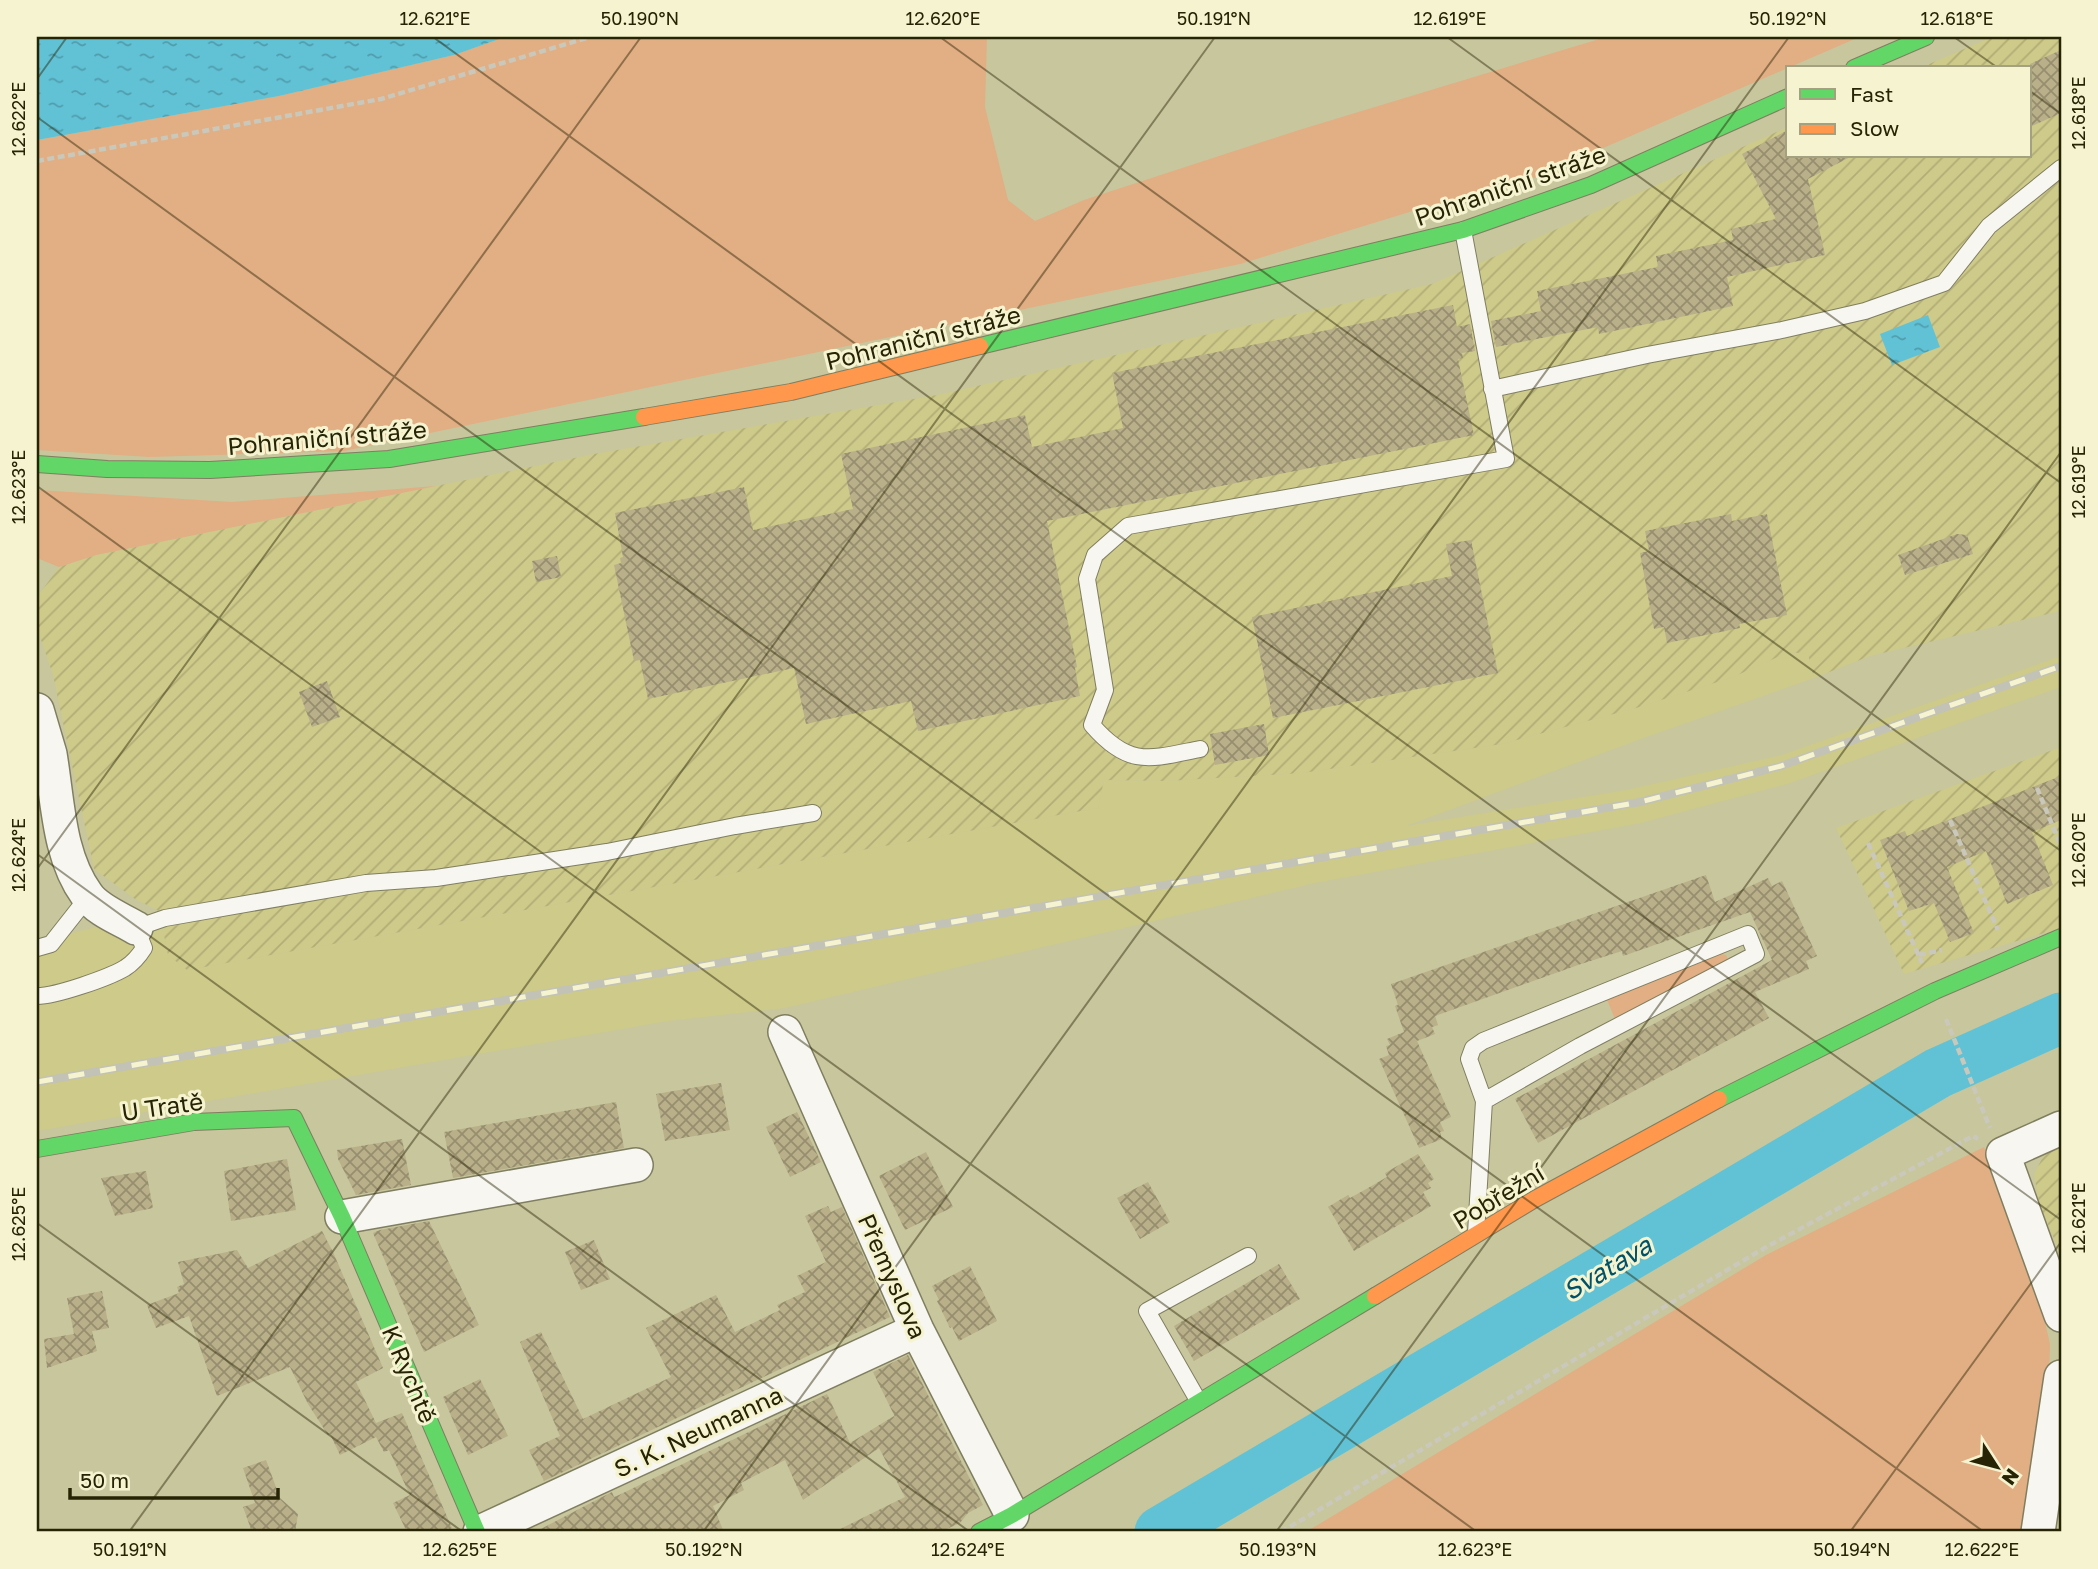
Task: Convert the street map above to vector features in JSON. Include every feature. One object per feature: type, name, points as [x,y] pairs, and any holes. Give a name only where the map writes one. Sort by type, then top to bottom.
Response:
[{"type":"street","points":[[1859,66],[1926,37]]},
{"type":"street","name":"Pohraniční stráže","points":[[37,464],[107,469],[210,470],[390,459],[791,392],[1463,229],[1591,185],[1786,98]]},
{"type":"street","points":[[37,710],[44,757],[66,853],[88,897],[136,928]]},
{"type":"street","name":"Pobřežní","points":[[979,1532],[1012,1515],[1535,1199],[1741,1087],[1935,991],[2061,937]]},
{"type":"street","name":"Přemyslova","points":[[785,1032],[917,1330],[1012,1515]]},
{"type":"street","name":"U Tratě","points":[[37,1149],[194,1122],[294,1118]]},
{"type":"street","name":"K Rychtě","points":[[294,1118],[342,1217],[478,1532]]},
{"type":"street","points":[[2061,1128],[1998,1145],[2061,1315]]},
{"type":"street","points":[[342,1217],[636,1165]]},
{"type":"street","name":"S. K. Neumanna","points":[[478,1532],[917,1330]]},
{"type":"street","points":[[2038,1532],[2061,1377]]},
{"type":"lane","points":[[1492,390],[1647,355],[1866,311],[1944,283],[1989,226],[2061,168]]},
{"type":"lane","points":[[1200,749],[1161,757],[1132,757],[1107,742],[1092,725],[1105,690],[1087,579],[1095,555],[1128,526],[1506,459],[1463,229]]},
{"type":"lane","points":[[37,996],[64,991],[125,968],[138,958],[144,948],[136,928],[165,918],[339,887],[436,878],[607,852],[813,813]]},
{"type":"lane","points":[[37,948],[51,944],[88,897]]},
{"type":"lane","points":[[1476,1236],[1485,1101],[1469,1059],[1473,1048],[1483,1041],[1748,934],[1756,954],[1580,1046],[1485,1101]]},
{"type":"lane","points":[[1199,1402],[1147,1311],[1248,1256]]},
{"type":"path","points":[[37,161],[381,99],[590,37]]},
{"type":"path","points":[[2037,788],[2061,846]]},
{"type":"path","points":[[1950,820],[2001,937]]},
{"type":"path","points":[[1868,843],[1935,991]]},
{"type":"path","points":[[1946,1019],[1998,1145]]},
{"type":"path","points":[[1281,1532],[1768,1246],[1973,1136],[1998,1145]]},
{"type":"shaded area","points":[[505,37],[987,37],[985,107],[1008,200],[1035,221],[1084,200],[1299,130],[1606,37],[1857,38],[1792,66],[1786,66],[1786,69],[1522,183],[1442,202],[1240,264],[344,451],[150,457],[37,450],[37,140],[279,96],[454,55]]},
{"type":"shaded area","points":[[1992,37],[2061,37],[2061,611],[1870,656],[1814,678],[1808,654],[1789,652],[1733,677],[1636,708],[1502,744],[1302,773],[1166,781],[1104,780],[1098,808],[187,970],[168,955],[159,911],[135,899],[94,869],[53,675],[37,628],[40,593],[59,567],[96,555],[594,454],[937,395],[1432,284],[1786,128],[1786,158],[2032,158],[2032,66],[1925,66]]},
{"type":"shaded area","points":[[436,486],[96,555],[59,567],[37,558],[37,490],[232,502]]},
{"type":"shaded area","points":[[1789,652],[1808,654],[1814,678],[1406,826],[1626,790],[1782,755],[2061,656],[2061,687],[1787,784],[1641,823],[1315,883],[785,1008],[668,1021],[37,1131],[37,942],[159,911],[168,955],[187,970],[1098,808],[1104,780],[1166,781],[1302,773],[1502,744],[1636,708],[1733,677]]},
{"type":"shaded area","points":[[2061,747],[2061,928],[1904,974],[1836,828]]},
{"type":"shaded area","points":[[1717,953],[1726,955],[1728,960],[1615,1019],[1607,1000]]},
{"type":"shaded area","points":[[2061,1145],[2061,1255],[2039,1203],[2034,1174],[2046,1151]]},
{"type":"shaded area","points":[[1984,1147],[2039,1296],[2050,1344],[2049,1376],[2026,1532],[1306,1532],[1766,1255]]},
{"type":"water","points":[[37,37],[505,37],[454,55],[279,96],[37,140]]},
{"type":"water","points":[[1928,315],[1940,347],[1892,365],[1880,334]]},
{"type":"building","points":[[2061,50],[2061,113],[2032,126],[2032,66],[2030,64]]},
{"type":"building","points":[[1786,131],[1786,158],[1848,158],[1808,179],[1825,255],[1727,277],[1733,306],[1599,334],[1598,327],[1496,347],[1491,321],[1541,311],[1537,291],[1658,267],[1656,256],[1733,240],[1731,229],[1776,219],[1742,154]]},
{"type":"building","points":[[1453,305],[1457,327],[1470,324],[1475,351],[1462,353],[1463,358],[1458,359],[1474,435],[1047,521],[1077,667],[1080,696],[918,731],[911,701],[806,724],[794,668],[648,699],[640,660],[634,661],[614,565],[621,563],[620,558],[623,557],[615,513],[744,487],[753,530],[853,509],[841,454],[1025,415],[1032,447],[1123,428],[1112,373]]},
{"type":"building","points":[[1731,514],[1732,521],[1767,514],[1787,615],[1739,624],[1740,628],[1667,643],[1664,627],[1654,629],[1640,553],[1649,551],[1645,531]]},
{"type":"building","points":[[1957,534],[1967,535],[1973,554],[1905,575],[1898,555]]},
{"type":"building","points":[[1471,540],[1498,673],[1273,718],[1252,617],[1452,576],[1446,544]]},
{"type":"building","points":[[557,556],[561,577],[536,582],[532,561]]},
{"type":"building","points":[[327,681],[340,717],[312,727],[299,692]]},
{"type":"building","points":[[1264,724],[1269,755],[1215,765],[1210,734]]},
{"type":"building","points":[[2061,776],[2061,820],[2032,832],[2053,885],[2007,904],[1986,851],[1947,867],[1974,933],[1950,942],[1934,903],[1909,911],[1880,840],[1905,831],[1907,836]]},
{"type":"building","points":[[1706,875],[1715,902],[1768,878],[1772,886],[1782,881],[1817,956],[1806,961],[1809,969],[1755,992],[1769,1018],[1538,1143],[1515,1099],[1772,960],[1750,912],[1623,956],[1622,951],[1581,964],[1435,1016],[1438,1025],[1432,1027],[1435,1034],[1417,1041],[1451,1117],[1440,1122],[1444,1131],[1440,1132],[1442,1139],[1419,1148],[1379,1059],[1389,1055],[1386,1046],[1390,1045],[1387,1039],[1404,1032],[1391,984]]},
{"type":"building","points":[[721,1083],[730,1130],[665,1141],[656,1094]]},
{"type":"building","points":[[616,1102],[624,1148],[453,1178],[444,1132]]},
{"type":"building","points":[[797,1112],[821,1162],[790,1177],[766,1127]]},
{"type":"building","points":[[402,1139],[411,1185],[356,1195],[338,1159],[337,1150]]},
{"type":"building","points":[[926,1152],[953,1207],[905,1230],[879,1176]]},
{"type":"building","points":[[1418,1154],[1434,1179],[1428,1183],[1431,1188],[1423,1192],[1431,1206],[1354,1251],[1328,1207],[1387,1177],[1385,1173]]},
{"type":"building","points":[[287,1159],[296,1210],[231,1221],[224,1171]]},
{"type":"building","points":[[146,1171],[153,1208],[115,1216],[101,1178]]},
{"type":"building","points":[[1148,1182],[1170,1222],[1140,1239],[1117,1198]]},
{"type":"building","points":[[828,1206],[831,1212],[842,1207],[890,1317],[544,1481],[529,1450],[560,1436],[520,1342],[541,1332],[583,1419],[671,1377],[646,1328],[716,1295],[735,1332],[780,1310],[777,1305],[805,1292],[797,1276],[826,1262],[805,1216]]},
{"type":"building","points":[[429,1221],[479,1325],[424,1352],[373,1233]]},
{"type":"building","points":[[322,1231],[383,1368],[356,1382],[376,1423],[402,1413],[452,1528],[444,1532],[407,1532],[393,1503],[410,1495],[389,1450],[384,1452],[376,1437],[340,1455],[330,1434],[328,1435],[308,1404],[290,1367],[217,1396],[189,1316],[156,1328],[147,1305],[179,1293],[177,1287],[184,1284],[178,1262],[237,1250],[248,1268]]},
{"type":"building","points":[[594,1240],[610,1279],[581,1290],[565,1252]]},
{"type":"building","points":[[1279,1264],[1300,1299],[1194,1361],[1174,1326]]},
{"type":"building","points":[[970,1266],[997,1321],[959,1341],[952,1327],[950,1328],[932,1286]]},
{"type":"building","points":[[102,1291],[109,1328],[92,1331],[97,1351],[47,1368],[44,1339],[74,1334],[67,1298]]},
{"type":"building","points":[[908,1355],[983,1505],[968,1513],[960,1523],[940,1532],[834,1532],[905,1497],[879,1448],[803,1500],[785,1460],[741,1483],[744,1490],[713,1506],[724,1532],[535,1532],[612,1492],[614,1497],[619,1495],[827,1394],[850,1443],[894,1416],[896,1419],[873,1372]]},
{"type":"building","points":[[480,1379],[508,1436],[468,1455],[443,1397]]},
{"type":"building","points":[[266,1460],[280,1498],[298,1514],[295,1532],[252,1532],[243,1507],[255,1503],[243,1468]]},
{"type":"waterway","name":"Svatava","points":[[1160,1532],[1938,1073],[2061,1018]]},
{"type":"railway","points":[[37,1082],[1640,802],[1781,766],[2061,666]]},
{"type":"traffic: fast","points":[[1859,66],[1926,37]]},
{"type":"traffic: fast","points":[[980,346],[1463,230],[1591,185],[1786,98]]},
{"type":"traffic: fast","points":[[37,464],[107,469],[210,470],[389,459],[644,417]]},
{"type":"traffic: fast","points":[[1719,1099],[1935,991],[2061,937]]},
{"type":"traffic: fast","points":[[37,1149],[194,1122],[294,1118],[342,1217],[477,1532]]},
{"type":"traffic: fast","points":[[979,1532],[1012,1515],[1375,1296]]},
{"type":"traffic: slow","points":[[644,417],[791,392],[980,346]]},
{"type":"traffic: slow","points":[[1375,1296],[1535,1199],[1719,1099]]}]
